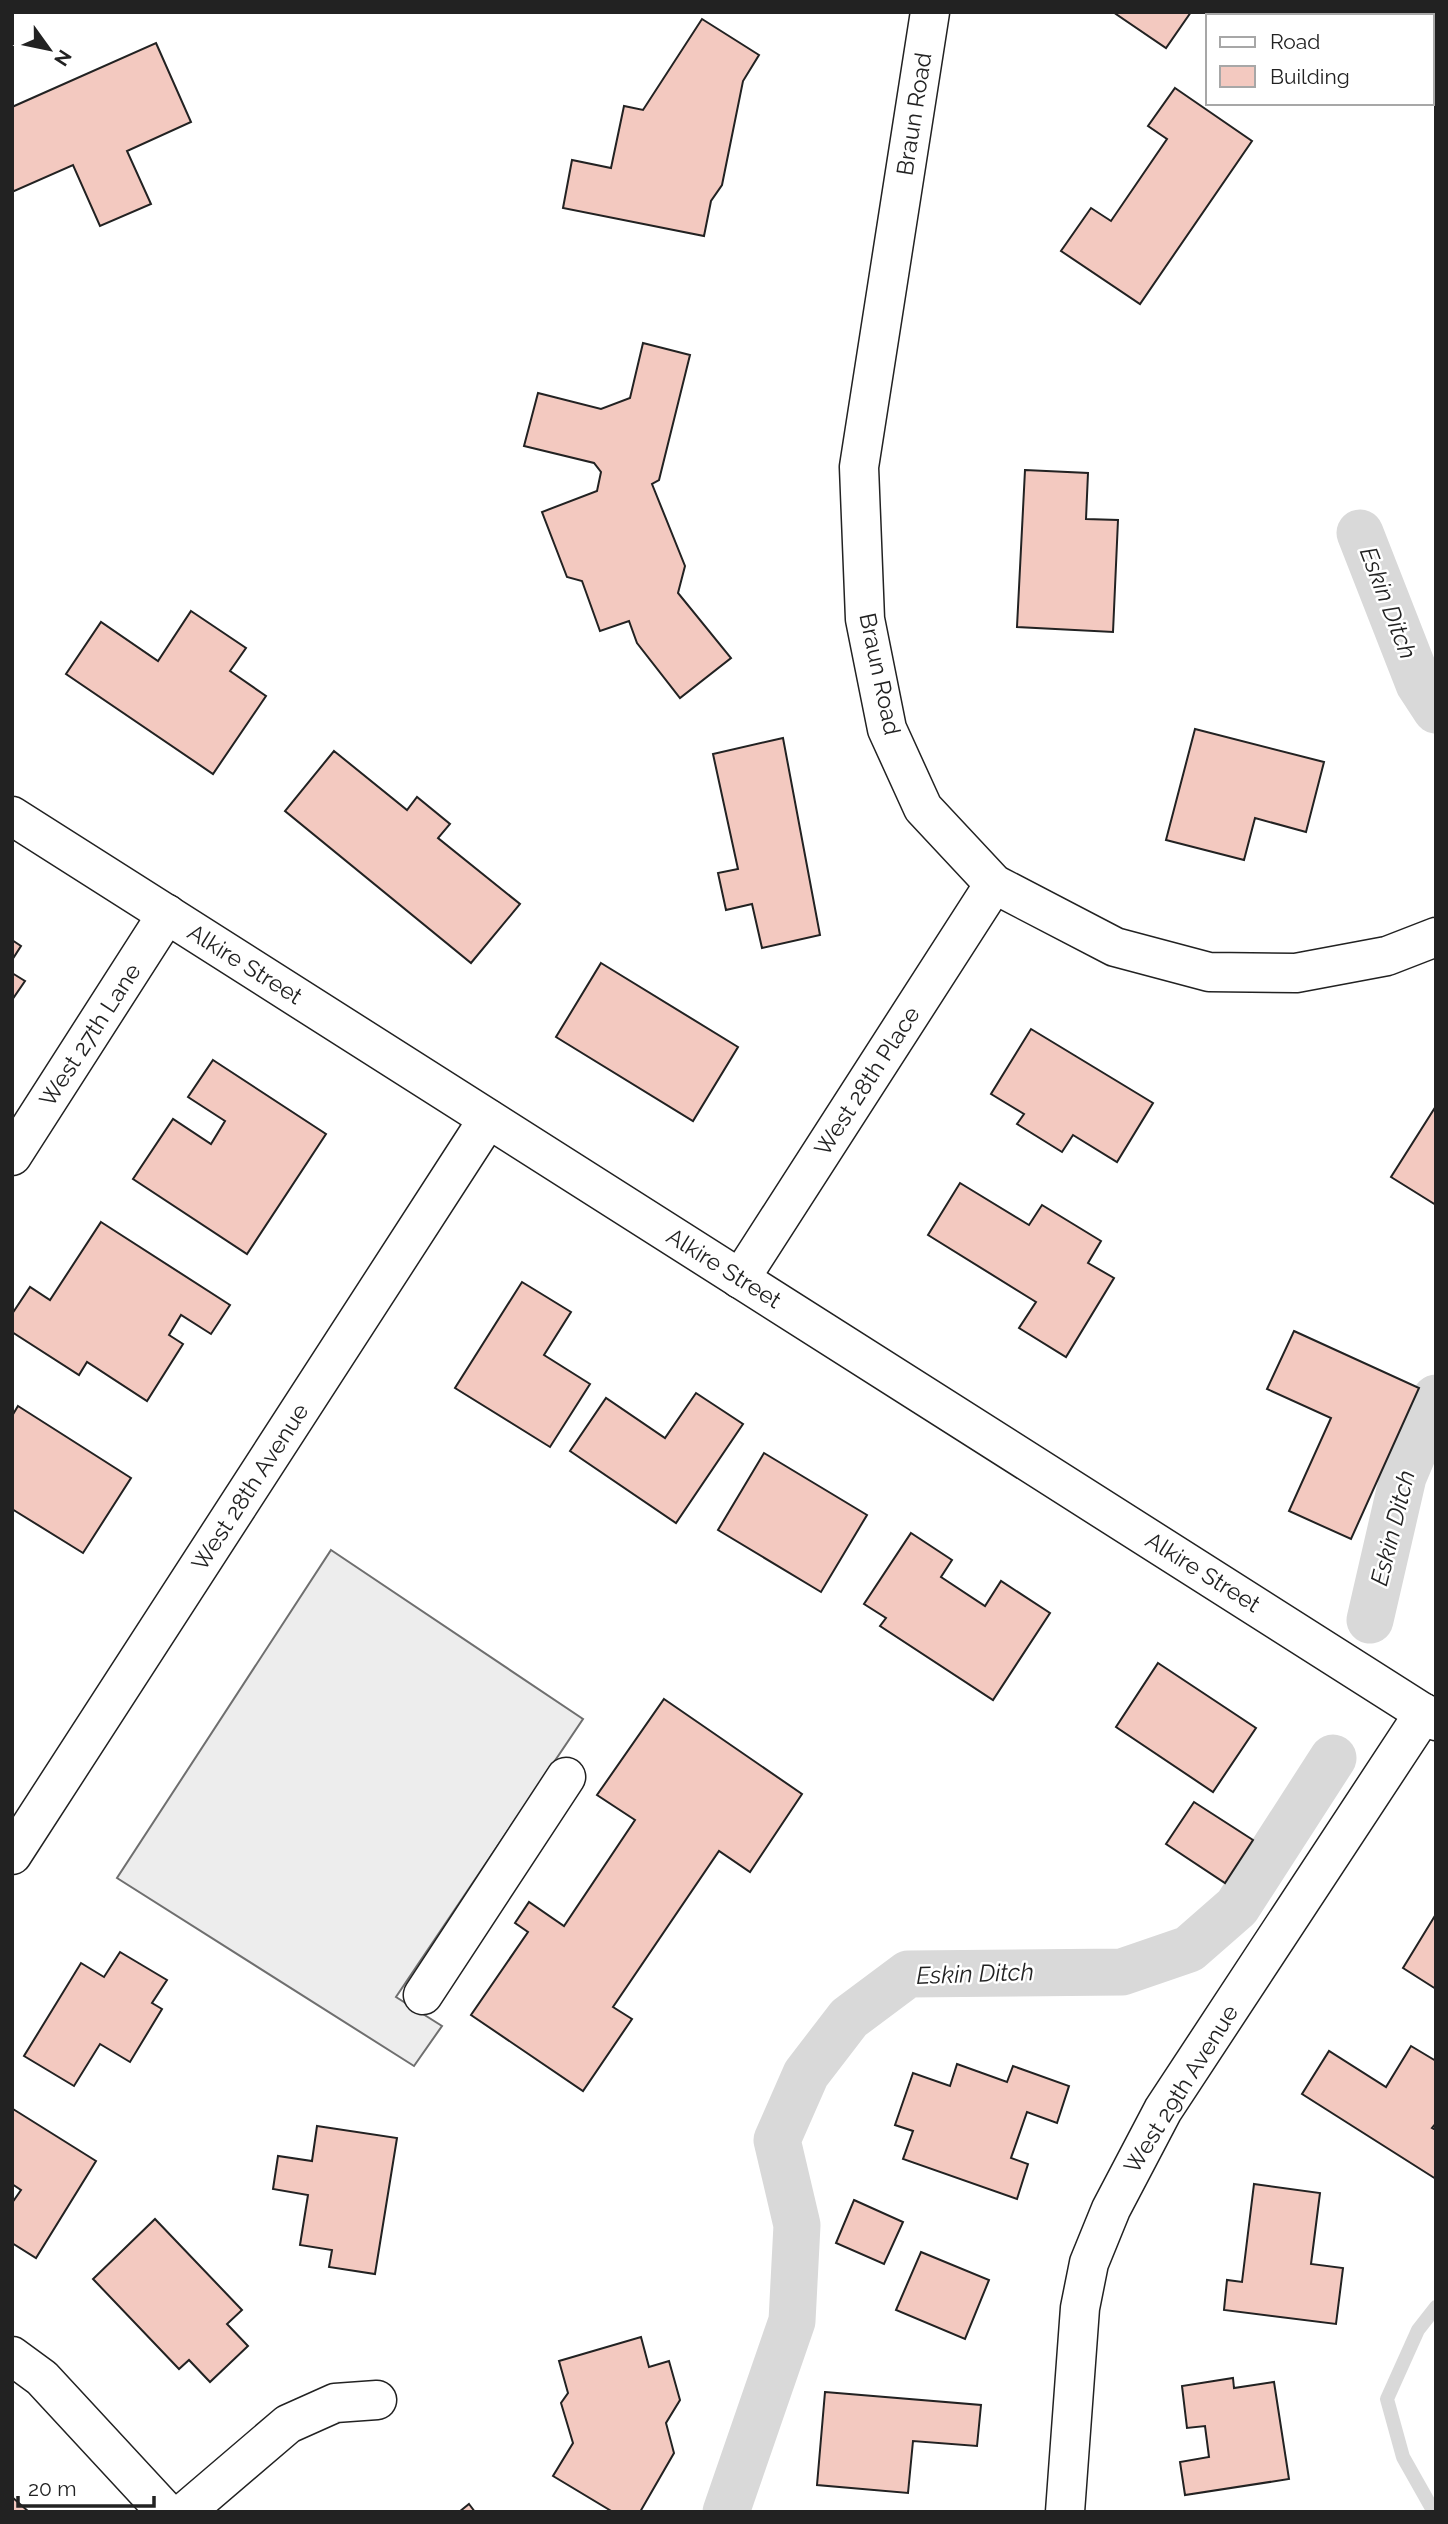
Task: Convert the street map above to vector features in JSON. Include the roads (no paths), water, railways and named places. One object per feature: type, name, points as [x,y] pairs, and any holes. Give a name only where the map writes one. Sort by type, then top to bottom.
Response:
[{"type":"street","name":"Braun Road","points":[[930,12],[859,467],[865,619],[887,729],[923,808],[993,884],[1115,947],[1209,972],[1296,973],[1387,956],[1436,937]]},
{"type":"street","name":"Alkire Street","points":[[12,816],[1430,1717]]},
{"type":"street","name":"West 28th Place","points":[[740,1279],[993,884]]},
{"type":"street","name":"West 27th Lane","points":[[12,1156],[167,914]]},
{"type":"street","name":"West 28th Avenue","points":[[12,1855],[488,1119]]},
{"type":"street","name":"West 29th Avenue","points":[[1065,2512],[1080,2308],[1089,2263],[1111,2209],[1163,2110],[1430,1717]]},
{"type":"street","points":[[424,1995],[566,1777]]},
{"type":"street","points":[[12,2356],[42,2378],[166,2512]]},
{"type":"street","points":[[185,2512],[288,2424],[335,2403],[377,2400]]},
{"type":"waterway","name":"Eskin Ditch","points":[[1360,533],[1419,684],[1436,710]]},
{"type":"waterway","name":"Eskin Ditch","points":[[1370,1620],[1403,1477],[1436,1398]]},
{"type":"waterway","name":"Eskin Ditch","points":[[726,2512],[792,2321],[797,2225],[777,2140],[806,2074],[849,2018],[908,1974],[1122,1972],[1189,1949],[1237,1907],[1333,1758]]},
{"type":"waterway","points":[[1434,2512],[1403,2457],[1387,2399],[1418,2330],[1436,2307]]}]
